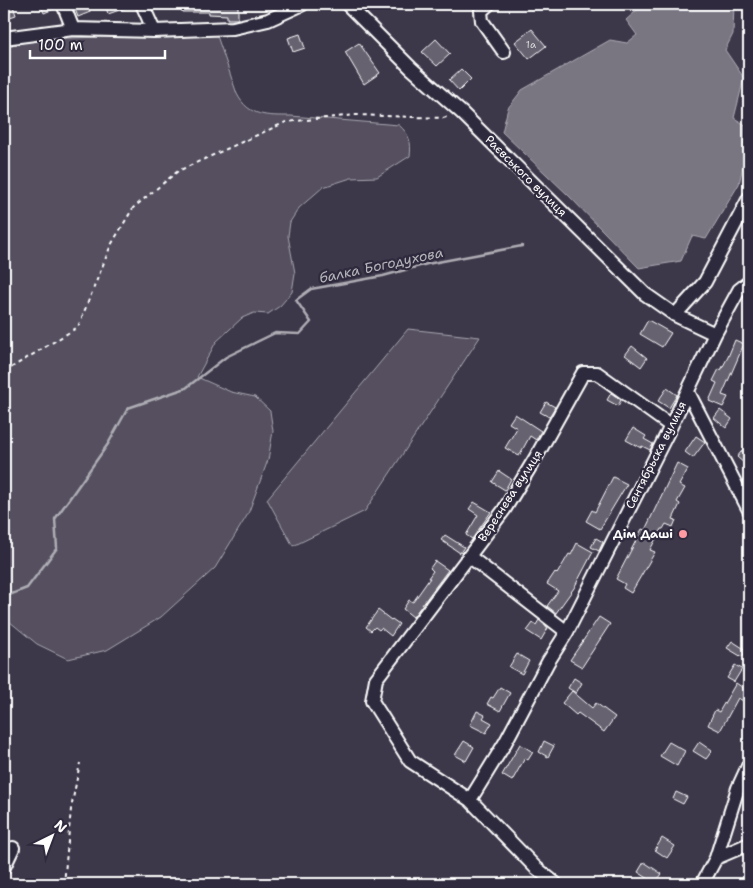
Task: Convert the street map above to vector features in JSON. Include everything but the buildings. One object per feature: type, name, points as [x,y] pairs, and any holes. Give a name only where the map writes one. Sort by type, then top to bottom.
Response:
[{"type":"street","points":[[63,4],[73,29]]},
{"type":"street","points":[[142,4],[154,32]]},
{"type":"street","points":[[4,38],[73,29],[154,32],[233,28],[268,20],[303,4]]},
{"type":"street","name":"Раєвського вулиця","points":[[347,4],[411,68],[462,114],[644,294],[675,315],[715,334]]},
{"type":"street","points":[[489,4],[480,11],[482,21],[504,52]]},
{"type":"street","points":[[675,315],[705,282],[749,198]]},
{"type":"street","name":"Сентябрьска вулиця","points":[[470,800],[505,743],[566,632],[688,392],[715,334],[739,290],[749,282]]},
{"type":"street","name":"Вереснева вулиця","points":[[470,800],[410,761],[372,701],[376,679],[470,557],[509,502],[583,373],[597,373],[671,426]]},
{"type":"street","points":[[688,392],[749,510]]},
{"type":"street","points":[[470,557],[566,632]]},
{"type":"street","points":[[702,884],[716,858],[738,788],[749,764]]},
{"type":"street","points":[[470,800],[536,867],[556,884]]},
{"type":"street","points":[[716,858],[749,844]]},
{"type":"street","points":[[4,867],[13,848]]},
{"type":"path","points":[[4,372],[78,328],[111,245],[133,208],[178,171],[286,122],[356,115],[443,118],[462,114]]},
{"type":"path","points":[[64,884],[71,809],[80,763]]},
{"type":"shaded area","points":[[644,4],[734,4],[733,34],[725,50],[744,78],[734,118],[749,127],[749,139],[739,184],[706,239],[692,236],[681,261],[639,268],[569,196],[502,132],[508,108],[522,90],[610,40],[627,43],[637,35],[626,20]]},
{"type":"shaded area","points":[[216,33],[237,94],[242,102],[253,111],[274,116],[399,125],[409,139],[411,147],[410,156],[377,177],[351,178],[323,187],[299,208],[290,222],[288,236],[295,273],[292,292],[280,306],[268,314],[254,313],[242,318],[216,342],[197,377],[231,392],[255,397],[270,411],[273,431],[268,460],[248,514],[215,568],[161,617],[107,650],[68,659],[37,644],[4,617],[4,47],[40,39]]},
{"type":"shaded area","points":[[408,329],[480,337],[365,511],[293,546],[267,499]]},
{"type":"waterway","name":"балка Богодухова","points":[[4,597],[27,588],[57,548],[55,519],[108,444],[128,408],[186,388],[226,357],[275,333],[300,334],[311,322],[296,300],[311,289],[383,276],[427,264],[522,246]]},
{"type":"place","name":"Дім Даші","points":[[683,534]]}]
